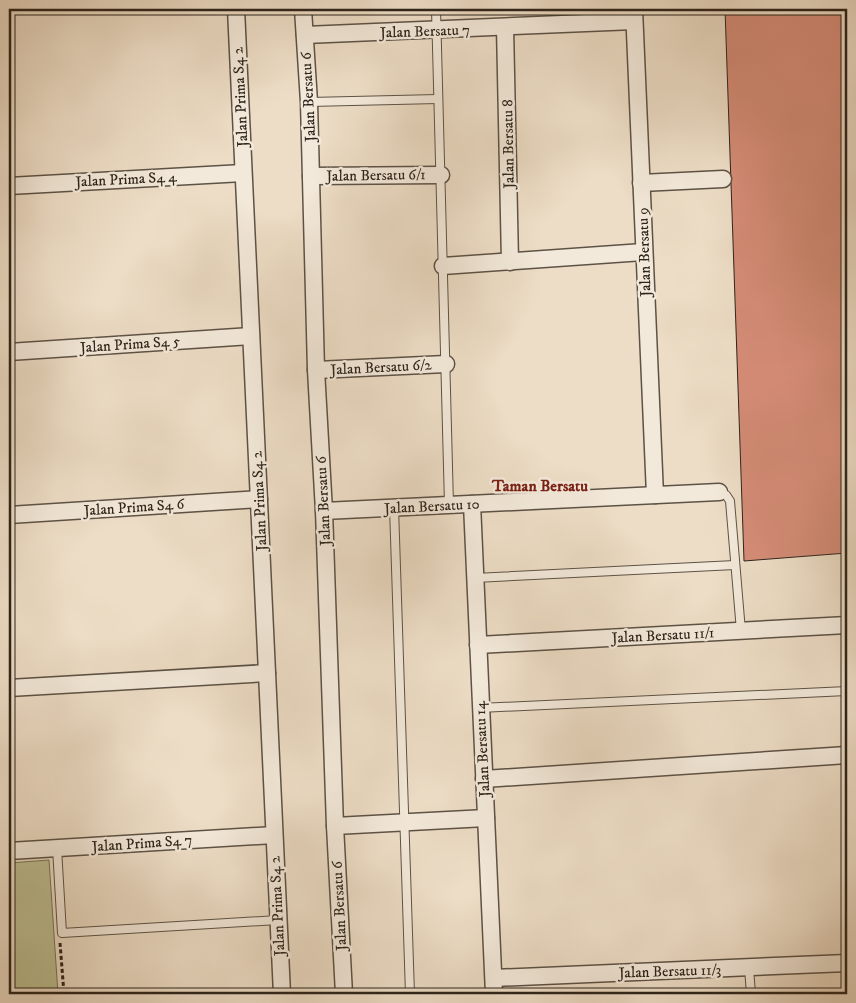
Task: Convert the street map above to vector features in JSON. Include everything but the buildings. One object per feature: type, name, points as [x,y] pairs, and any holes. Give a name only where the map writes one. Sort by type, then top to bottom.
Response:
[{"type":"street","name":"Jalan Prima S4 2","points":[[236,9],[282,994]]},
{"type":"street","name":"Jalan Bersatu 6","points":[[303,9],[309,102],[316,370],[324,511],[335,826],[344,994]]},
{"type":"street","name":"Jalan Bersatu 7","points":[[305,35],[505,27],[634,15]]},
{"type":"street","name":"Jalan Bersatu 9","points":[[634,15],[655,495]]},
{"type":"street","name":"Jalan Bersatu 8","points":[[505,27],[510,262]]},
{"type":"street","name":"Jalan Prima S4 4","points":[[9,186],[243,173]]},
{"type":"street","name":"Jalan Bersatu 6/1","points":[[311,176],[441,174]]},
{"type":"street","points":[[641,183],[723,179]]},
{"type":"street","points":[[443,266],[643,252]]},
{"type":"street","name":"Jalan Prima S4 5","points":[[9,352],[251,336]]},
{"type":"street","name":"Jalan Bersatu 6/2","points":[[316,370],[446,364]]},
{"type":"street","name":"Jalan Bersatu 10","points":[[324,511],[719,492]]},
{"type":"street","name":"Jalan Prima S4 6","points":[[9,516],[258,499]]},
{"type":"street","name":"Jalan Bersatu 14","points":[[472,504],[494,986]]},
{"type":"street","name":"Jalan Bersatu 11/1","points":[[478,645],[847,625]]},
{"type":"street","points":[[9,688],[266,673]]},
{"type":"street","points":[[484,779],[847,755]]},
{"type":"street","points":[[335,826],[486,818]]},
{"type":"street","name":"Jalan Prima S4 7","points":[[9,852],[274,835]]},
{"type":"street","name":"Jalan Bersatu 11/3","points":[[494,986],[847,963]]},
{"type":"lane","points":[[436,9],[449,505]]},
{"type":"lane","points":[[309,102],[438,98]]},
{"type":"lane","points":[[719,492],[726,495],[730,501],[741,631]]},
{"type":"lane","points":[[394,507],[410,994]]},
{"type":"lane","points":[[475,578],[735,565]]},
{"type":"lane","points":[[480,708],[847,691]]},
{"type":"lane","points":[[57,848],[62,933],[278,920]]},
{"type":"lane","points":[[749,968],[751,994]]},
{"type":"path","points":[[62,933],[60,939],[64,994]]},
{"type":"green space","points":[[49,860],[58,994],[9,994],[9,863]]},
{"type":"district","name":"Taman Bersatu","points":[[540,485]]}]
